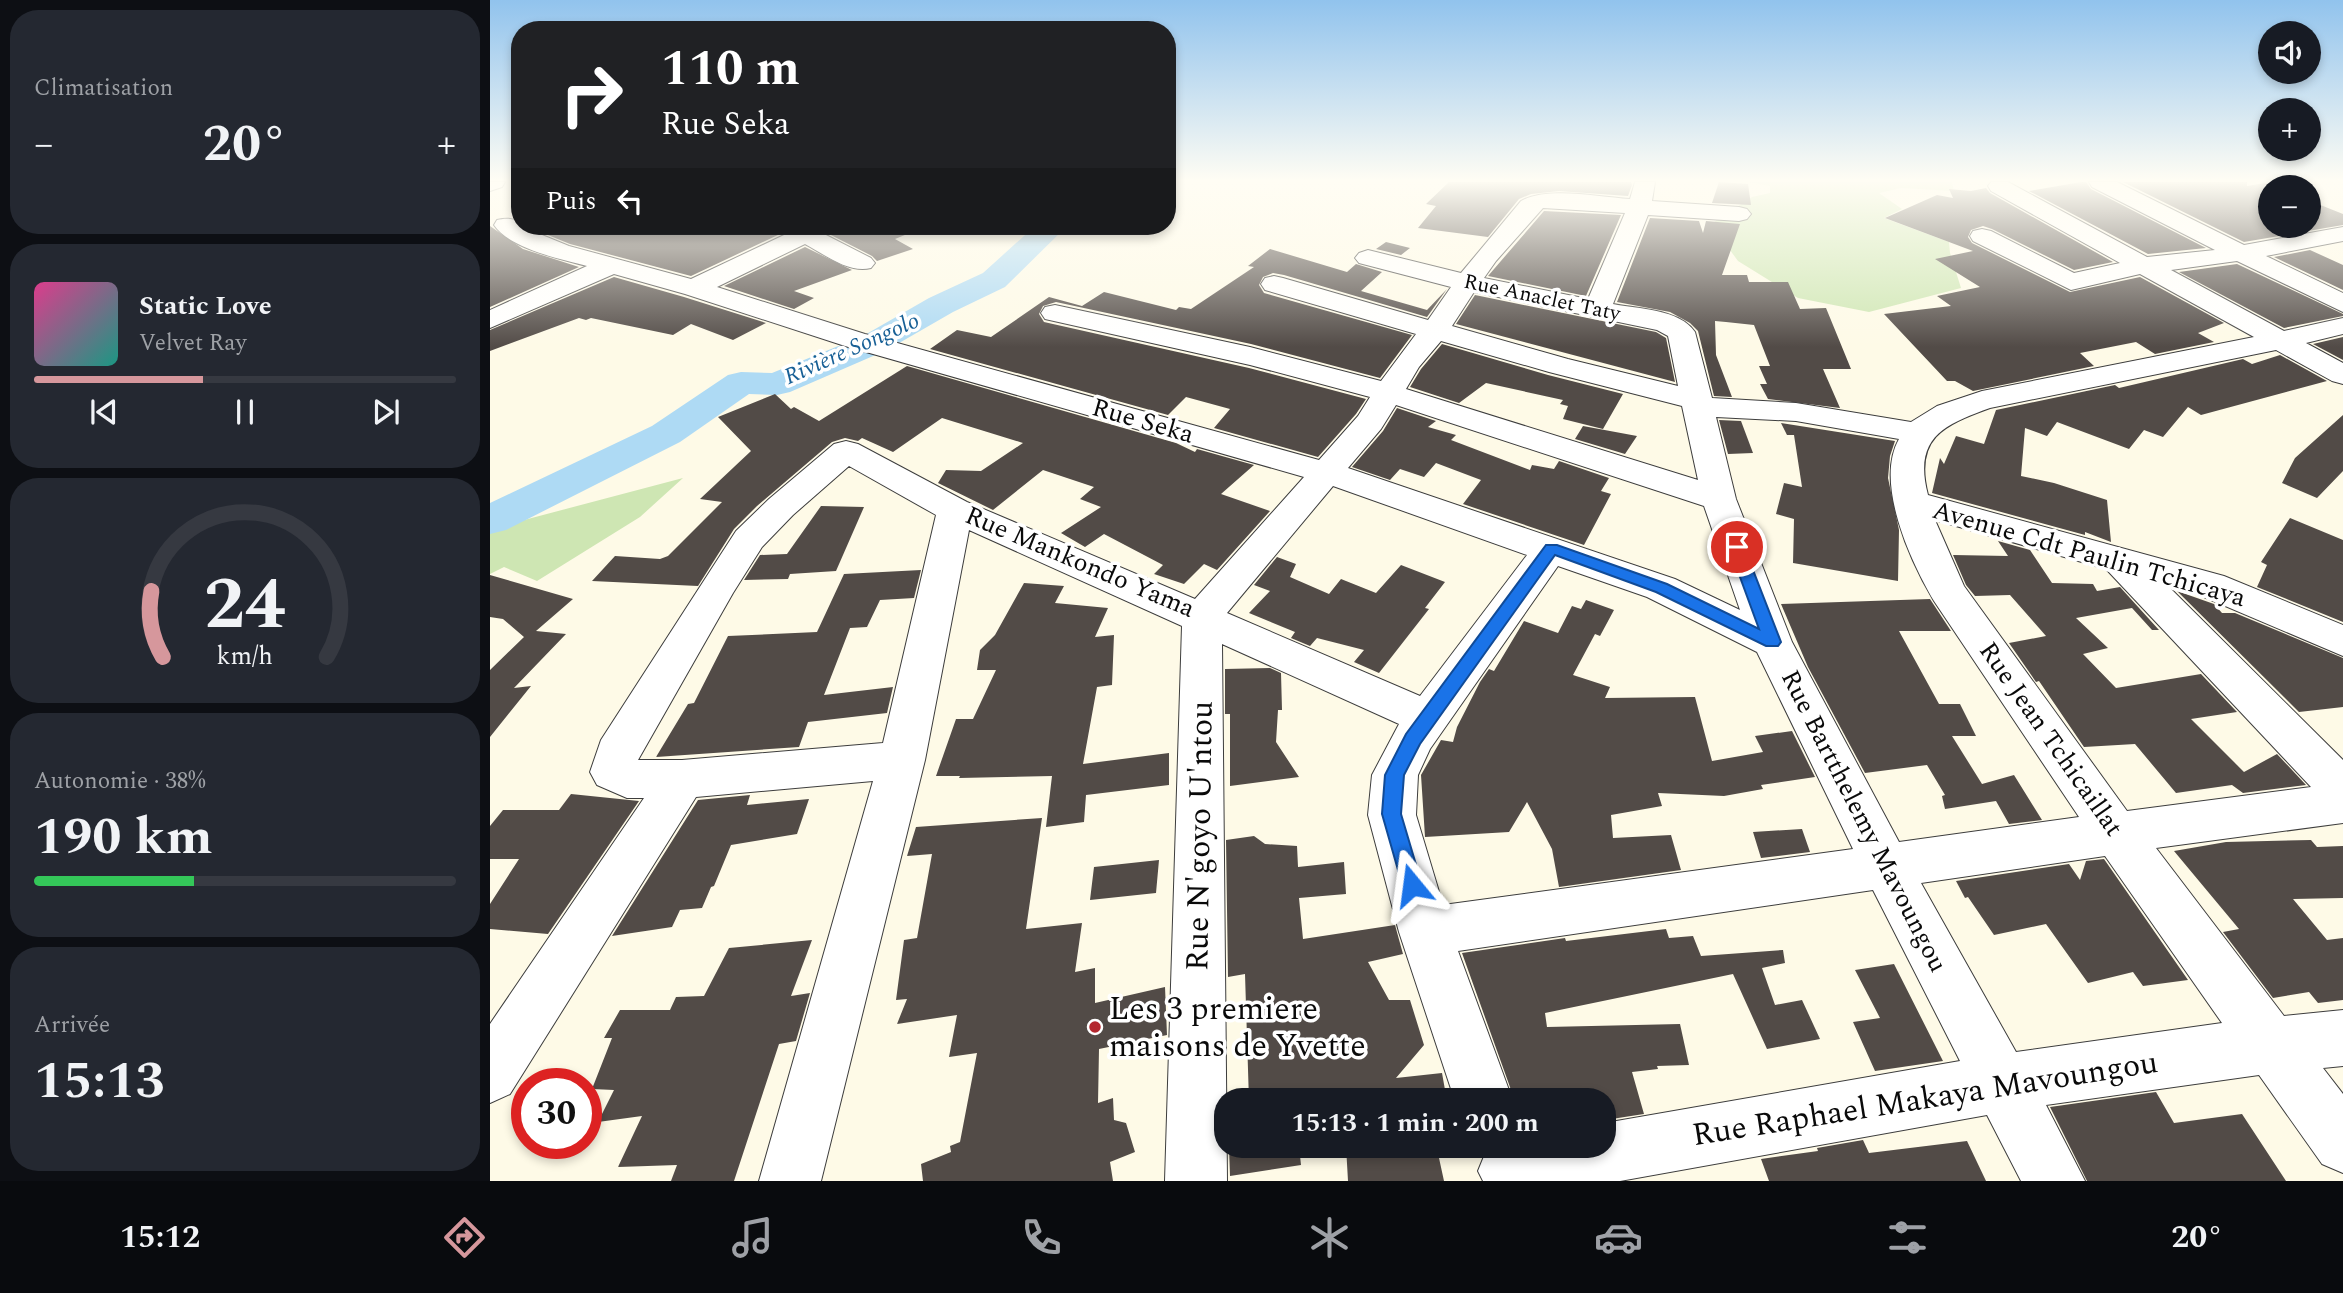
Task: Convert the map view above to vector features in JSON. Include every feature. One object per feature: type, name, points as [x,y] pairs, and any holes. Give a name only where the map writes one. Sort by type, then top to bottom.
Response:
[{"type":"street","name":"Rue Seka","points":[[524,237],[560,251],[694,288],[867,344],[1328,473],[1661,588],[1772,642]]},
{"type":"street","points":[[694,288],[799,237]]},
{"type":"street","points":[[824,237],[862,263]]},
{"type":"street","name":"Rue Mankondo Yama","points":[[790,1181],[902,760],[955,510],[1202,617],[1328,473],[1390,394],[1407,363],[1435,330],[1502,237]]},
{"type":"street","points":[[1597,309],[1627,237]]},
{"type":"street","points":[[1984,237],[2071,282],[2146,265],[2336,240]]},
{"type":"street","points":[[2094,237],[2343,374]]},
{"type":"street","points":[[2209,237],[2343,304]]},
{"type":"street","name":"Rue Anaclet Taty","points":[[1368,258],[1468,283],[1675,327]]},
{"type":"street","points":[[490,320],[612,265]]},
{"type":"street","points":[[1274,284],[1699,404],[1796,412],[1919,433],[1946,414],[1982,400],[2343,326]]},
{"type":"street","points":[[1055,313],[1233,352],[1390,394],[1719,499]]},
{"type":"street","name":"Rue Bartthelemy Mavoungou","points":[[1675,327],[1681,332],[1719,499],[1772,642],[1886,866],[2054,1181]]},
{"type":"street","name":"Rue Jean Tchicaillat","points":[[1919,433],[1909,456],[1911,502],[1927,551],[1948,592],[2116,833],[2343,1143]]},
{"type":"street","points":[[902,760],[682,779],[627,779],[613,772],[617,753],[716,587],[749,539],[781,507],[846,451],[955,510]]},
{"type":"street","name":"Avenue Cdt Paulin Tchicaya","points":[[1911,502],[2210,585],[2343,641]]},
{"type":"street","points":[[1479,1088],[1425,932],[1392,814],[1395,775],[1413,739],[1551,548]]},
{"type":"street","points":[[2117,558],[2343,790]]},
{"type":"street","points":[[1202,617],[1428,718]]},
{"type":"street","name":"Rue N'goyo U'ntou","points":[[1196,1181],[1202,617]]},
{"type":"street","points":[[490,1074],[682,779]]},
{"type":"street","points":[[1425,932],[2343,803]]},
{"type":"street","name":"Rue Raphael Makaya Mavoungou","points":[[1507,1166],[2000,1082],[2343,1038]]},
{"type":"green space","points":[[1721,237],[1936,237],[1949,242],[1961,288],[1869,312],[1798,298],[1738,261]]},
{"type":"green space","points":[[683,478],[640,517],[537,581],[504,567],[490,574],[490,529]]},
{"type":"building","points":[[490,237],[506,237],[523,249],[579,267],[490,307]]},
{"type":"building","points":[[553,237],[773,237],[691,276]]},
{"type":"building","points":[[835,237],[900,237],[895,239],[913,249],[877,261]]},
{"type":"building","points":[[1522,237],[1611,237],[1586,296],[1488,276]]},
{"type":"building","points":[[1642,237],[1735,237],[1722,275],[1747,275],[1749,282],[1788,282],[1800,309],[1826,308],[1851,369],[1823,369],[1840,408],[1768,399],[1760,384],[1767,384],[1759,366],[1770,366],[1754,325],[1715,321],[1716,355],[1732,397],[1714,396],[1698,331],[1690,323],[1670,312],[1617,302]]},
{"type":"building","points":[[1936,237],[1968,237],[1972,243],[2070,292],[2140,277],[2224,323],[2198,333],[2214,342],[2155,354],[2136,342],[2080,353],[2094,366],[1973,391],[1955,381],[1947,381],[1884,314],[1951,306],[1937,296],[1980,287],[1935,259],[1973,251]]},
{"type":"building","points":[[2008,237],[2069,237],[2113,262],[2074,270]]},
{"type":"building","points":[[2116,237],[2185,237],[2206,248],[2148,254]]},
{"type":"building","points":[[2234,237],[2258,237],[2267,238],[2244,242]]},
{"type":"building","points":[[1386,242],[1410,248],[1401,255],[1376,249]]},
{"type":"building","points":[[805,247],[852,270],[794,291],[814,298],[794,309],[724,286]]},
{"type":"building","points":[[1270,249],[1347,272],[1356,264],[1382,272],[1361,291],[1427,310],[1447,289],[1427,317],[1284,275],[1273,273],[1263,277],[1259,285],[1264,293],[1412,335],[1380,378],[1251,344],[1056,302],[1043,306],[1039,314],[1044,322],[1249,368],[1366,399],[1318,457],[1214,428],[1230,409],[1186,397],[1168,415],[930,349],[957,330],[991,337],[1049,297],[1082,306],[1104,292],[1176,310],[1179,307],[1191,309],[1254,267],[1248,266]]},
{"type":"building","points":[[2310,250],[2343,265],[2343,290],[2274,257]]},
{"type":"building","points":[[2237,264],[2343,316],[2284,328],[2179,272]]},
{"type":"building","points":[[614,277],[766,323],[733,340],[691,324],[673,335],[591,318],[579,318],[490,351],[490,330]]},
{"type":"building","points":[[1475,295],[1656,332],[1666,338],[1675,382],[1456,324]]},
{"type":"building","points":[[2343,337],[2343,360],[2313,344]]},
{"type":"building","points":[[1442,344],[1623,394],[1603,429],[1563,419],[1568,406],[1560,404],[1563,400],[1486,383],[1459,403],[1410,387]]},
{"type":"building","points":[[2280,355],[2327,381],[2201,415],[2188,407],[2163,437],[2144,430],[2129,449],[2057,422],[2047,436],[2025,428],[2021,476],[2054,483],[2107,500],[2111,542],[2085,532],[2085,535],[1932,493],[1940,458],[1944,464],[1956,436],[1984,444],[1996,410],[2115,385],[2119,388],[2243,359],[2252,364]]},
{"type":"building","points":[[907,366],[1176,443],[1195,452],[1197,449],[1254,465],[1221,494],[1270,511],[1217,570],[1204,564],[1184,584],[1154,574],[1163,565],[1104,534],[1085,547],[1061,533],[1101,507],[1080,499],[1094,487],[1043,470],[993,510],[938,483],[946,470],[981,471],[1023,443],[942,418],[893,452],[862,438],[858,441],[845,438],[832,442],[734,529],[698,586],[592,581],[615,556],[660,559],[668,556],[722,502],[700,499],[751,451],[718,417],[775,394],[791,409],[794,407],[819,421]]},
{"type":"building","points":[[1397,408],[1436,421],[1428,427],[1456,435],[1451,440],[1530,470],[1532,465],[1554,469],[1559,461],[1609,478],[1601,491],[1611,494],[1584,545],[1463,504],[1481,480],[1436,463],[1424,477],[1400,469],[1390,480],[1352,467],[1383,431]]},
{"type":"building","points":[[2343,415],[2343,471],[2317,498],[2282,483],[2295,458]]},
{"type":"building","points":[[1719,420],[1741,421],[1753,453],[1728,454]]},
{"type":"building","points":[[1781,423],[1895,441],[1890,456],[1888,478],[1899,530],[1898,581],[1793,563],[1794,519],[1776,514],[1784,483],[1802,487],[1794,435],[1787,435]]},
{"type":"building","points":[[1583,426],[1637,436],[1625,454],[1575,439]]},
{"type":"building","points":[[821,506],[864,507],[836,571],[790,574],[788,579],[744,580],[760,555],[787,554]]},
{"type":"building","points":[[2290,518],[2343,540],[2343,622],[2257,587],[2267,565],[2261,562]]},
{"type":"building","points":[[1998,541],[2030,550],[2052,583],[2093,584],[2097,591],[2120,587],[2159,630],[2152,630],[2132,608],[2076,618],[2108,648],[2083,654],[2116,688],[2201,674],[2237,712],[2191,719],[2244,772],[2277,754],[2306,785],[2243,793],[2232,785],[2176,793],[2135,744],[2084,747],[2039,681],[2036,682],[2009,643],[2046,636],[2010,595],[1975,596],[1966,585],[1953,555],[2008,556]]},
{"type":"building","points":[[1277,557],[1296,564],[1290,577],[1329,594],[1341,579],[1376,593],[1401,565],[1445,582],[1425,608],[1429,609],[1379,673],[1354,662],[1364,650],[1317,638],[1310,646],[1291,638],[1295,632],[1249,613],[1270,591],[1254,585]]},
{"type":"building","points":[[921,570],[914,598],[880,600],[867,627],[850,628],[824,695],[893,687],[887,713],[808,722],[799,747],[656,757],[688,704],[694,703],[728,636],[817,632],[844,574]]},
{"type":"building","points":[[490,575],[573,599],[536,631],[566,634],[514,688],[531,686],[490,737],[490,670],[524,637],[503,619],[490,617]]},
{"type":"building","points":[[1024,583],[1064,586],[1055,603],[1108,608],[1095,637],[1114,635],[1112,685],[1097,687],[1083,764],[1169,753],[1169,785],[1086,795],[1084,822],[1046,827],[1052,776],[936,776],[956,719],[973,719],[996,670],[977,670],[980,650],[995,635]]},
{"type":"building","points":[[2177,591],[2214,604],[2222,613],[2235,613],[2343,658],[2343,707],[2299,712]]},
{"type":"building","points":[[1930,599],[1951,631],[1899,631],[1939,704],[1960,704],[1976,736],[1952,736],[1982,784],[2014,775],[2042,820],[2009,824],[1996,801],[1945,809],[1942,796],[1945,795],[1927,765],[1865,773],[1808,667],[1781,604]]},
{"type":"building","points":[[1586,600],[1614,610],[1600,636],[1595,634],[1573,675],[1610,687],[1605,698],[1695,697],[1712,761],[1763,752],[1755,736],[1792,731],[1815,777],[1761,785],[1763,789],[1724,796],[1658,793],[1662,806],[1611,815],[1613,838],[1671,835],[1681,870],[1559,887],[1552,849],[1527,802],[1509,832],[1425,837],[1421,775],[1441,740],[1453,742],[1457,727],[1480,682],[1489,669],[1494,671],[1524,621],[1558,633],[1572,606],[1581,609]]},
{"type":"building","points":[[1270,668],[1281,673],[1282,710],[1278,710],[1276,742],[1299,777],[1230,786],[1230,714],[1225,714],[1225,669]]},
{"type":"building","points":[[571,794],[639,801],[548,934],[490,929],[490,904],[519,859],[490,859],[490,826],[503,810],[559,810]]},
{"type":"building","points":[[750,795],[747,805],[809,799],[797,834],[731,845],[702,908],[680,910],[672,927],[612,936],[698,800]]},
{"type":"building","points":[[1042,818],[1026,929],[1082,923],[1075,972],[1095,968],[1095,1003],[1165,987],[1167,1035],[1099,1049],[1098,1103],[1113,1098],[1114,1120],[1126,1123],[1135,1152],[1110,1162],[1113,1181],[923,1181],[921,1164],[951,1152],[950,1146],[960,1142],[977,1053],[949,1057],[957,1015],[897,1024],[907,999],[896,1000],[904,940],[917,938],[932,854],[907,856],[916,827]]},
{"type":"building","points":[[1802,829],[1810,852],[1761,858],[1753,832]]},
{"type":"building","points":[[1254,836],[1265,844],[1297,846],[1298,867],[1344,862],[1346,894],[1299,898],[1303,939],[1395,925],[1403,954],[1368,962],[1389,1000],[1410,1000],[1424,1045],[1396,1078],[1442,1073],[1445,1088],[1249,1088],[1245,974],[1228,977],[1226,840]]},
{"type":"building","points":[[2311,840],[2317,847],[2343,846],[2343,898],[2293,899],[2327,940],[2343,938],[2343,1000],[2318,1003],[2309,992],[2273,998],[2223,932],[2239,929],[2174,851],[2226,842]]},
{"type":"building","points":[[2104,859],[2188,980],[2143,986],[2133,972],[2088,983],[2046,924],[1994,935],[1968,897],[1965,898],[1956,881],[2069,864],[2080,880],[2086,861]]},
{"type":"building","points":[[1159,860],[1156,893],[1090,900],[1094,867]]},
{"type":"building","points":[[1666,929],[1669,938],[1693,936],[1701,956],[1783,950],[1785,963],[1762,968],[1775,1005],[1802,1000],[1820,1039],[1767,1049],[1733,974],[1545,1013],[1547,1027],[1680,1024],[1689,1065],[1657,1066],[1658,1069],[1632,1072],[1644,1114],[1616,1118],[1616,1088],[1510,1088],[1462,953],[1565,938],[1566,941]]},
{"type":"building","points":[[812,940],[791,996],[810,993],[796,1041],[779,1044],[734,1181],[671,1181],[677,1165],[618,1167],[642,1116],[602,1121],[602,1114],[614,1090],[602,1089],[600,1068],[612,1038],[604,1038],[620,1010],[670,1010],[676,997],[704,996],[729,948]]},
{"type":"building","points":[[1894,964],[1943,1061],[1875,1071],[1853,1022],[1880,1018],[1855,970]]},
{"type":"building","points":[[2156,1092],[2174,1123],[2242,1114],[2286,1181],[2087,1181],[2050,1107]]},
{"type":"building","points":[[1863,1140],[1869,1153],[1967,1141],[1986,1181],[1769,1181],[1761,1159],[1818,1151],[1817,1148]]},
{"type":"building","points":[[1229,1158],[1300,1158],[1301,1165],[1230,1176]]},
{"type":"building","points":[[1347,1158],[1439,1158],[1444,1181],[1348,1181]]},
{"type":"waterway","name":"Rivière Songolo","points":[[490,520],[666,434],[741,383],[777,384],[875,343],[941,305],[994,280],[1040,237]]},
{"type":"place","name":"Les 3 premiere maisons de Yvette","points":[[1095,1027]]},
{"type":"route","points":[[1412,885],[1392,814],[1395,775],[1413,739],[1551,548],[1661,588],[1772,642],[1737,547]]}]
